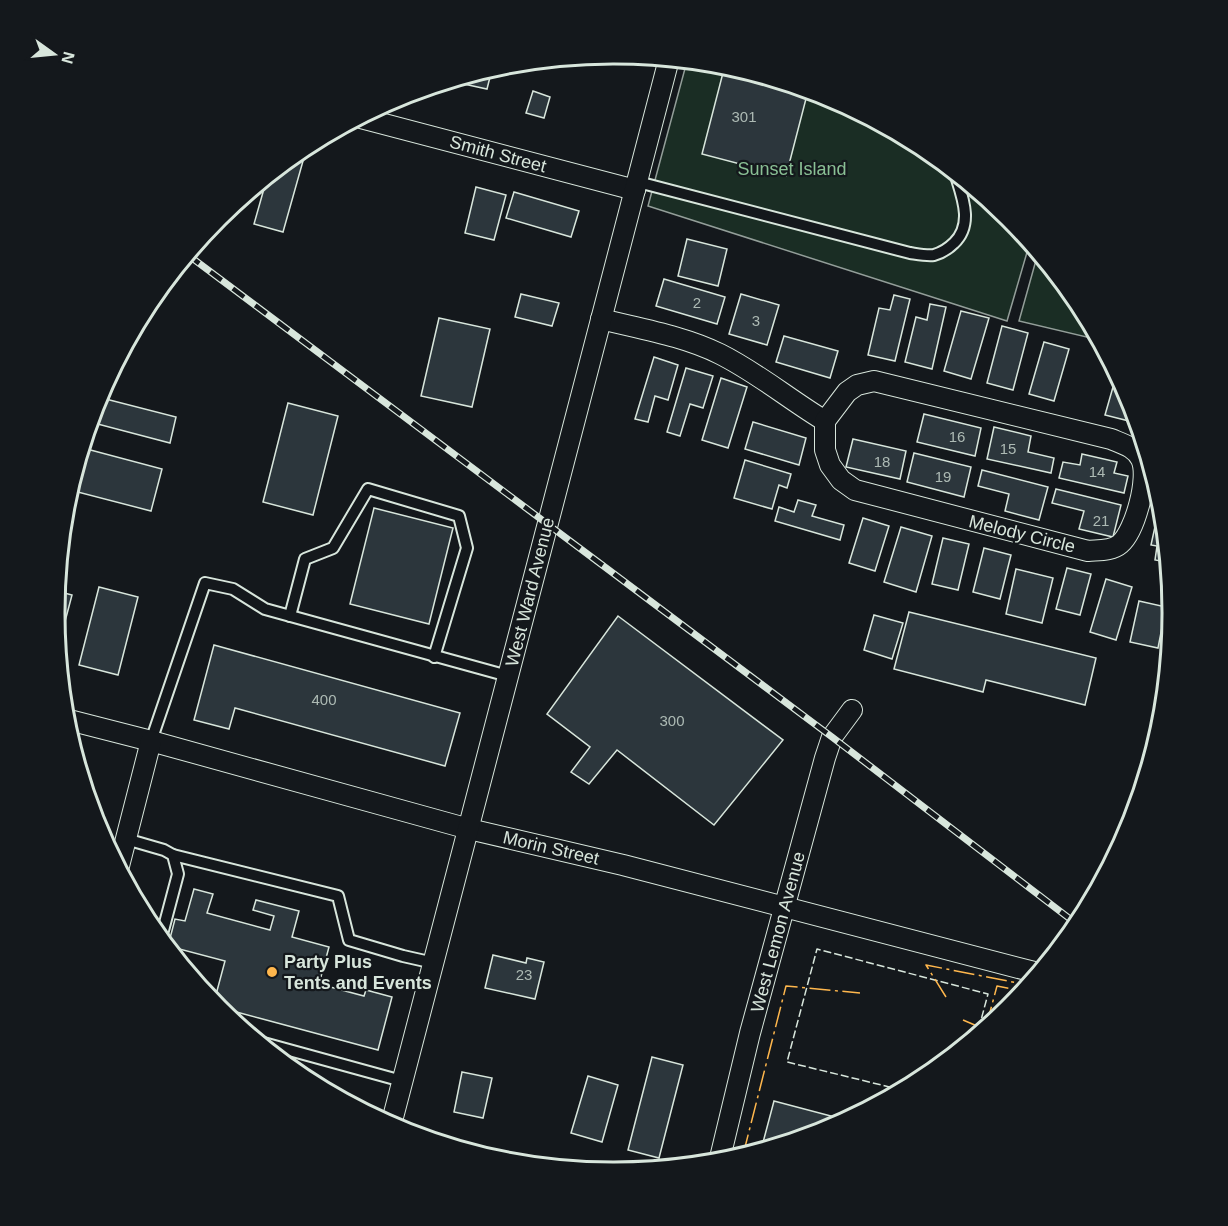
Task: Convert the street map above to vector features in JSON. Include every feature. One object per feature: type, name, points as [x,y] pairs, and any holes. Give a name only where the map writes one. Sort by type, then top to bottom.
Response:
[{"type":"street","name":"West Ward Avenue","points":[[394,1115],[667,67]]},
{"type":"street","name":"Smith Street","points":[[371,121],[637,186]]},
{"type":"street","points":[[601,319],[681,339],[718,353],[748,369],[789,399],[825,421]]},
{"type":"street","name":"Melody Circle","points":[[1139,455],[1130,446],[1111,439],[874,381],[857,385],[847,392],[825,421],[825,450],[830,465],[841,480],[855,490],[1088,551],[1112,548],[1120,544],[1130,531],[1145,475]]},
{"type":"street","name":"West Lemon Avenue","points":[[722,1151],[750,1033],[832,737],[852,710]]},
{"type":"street","name":"Morin Street","points":[[76,722],[469,828],[786,906],[1029,971]]},
{"type":"street","points":[[122,855],[151,741]]},
{"type":"lane","points":[[637,186],[910,253],[933,255],[950,248],[962,236],[966,223],[964,202],[959,187]]},
{"type":"lane","points":[[290,616],[305,558],[333,548],[368,489],[459,516],[467,548],[434,657]]},
{"type":"lane","points":[[151,741],[205,583],[233,589],[266,609],[508,676]]},
{"type":"lane","points":[[126,839],[164,850],[173,855],[338,896],[349,940],[434,963]]},
{"type":"lane","points":[[164,926],[178,874],[173,855]]},
{"type":"lane","points":[[279,1047],[402,1082]]},
{"type":"green space","name":"Sunset Island","points":[[686,69],[756,83],[824,106],[857,121],[919,157],[948,178],[1002,225],[1027,252],[1007,321],[648,206]]},
{"type":"green space","points":[[1035,262],[1070,308],[1088,337],[1019,321]]},
{"type":"building","points":[[722,75],[756,83],[806,100],[786,176],[702,154]]},
{"type":"building","points":[[490,79],[487,89],[467,85]]},
{"type":"building","points":[[533,91],[550,97],[544,118],[526,113]]},
{"type":"building","points":[[303,161],[283,232],[254,224],[263,192]]},
{"type":"building","points":[[476,187],[506,195],[494,240],[465,233]]},
{"type":"building","points":[[514,192],[579,211],[571,237],[506,218]]},
{"type":"building","points":[[687,239],[727,249],[718,286],[678,276]]},
{"type":"building","points":[[664,279],[725,297],[717,324],[656,306]]},
{"type":"building","points":[[521,294],[559,303],[552,326],[515,317]]},
{"type":"building","points":[[741,294],[779,305],[767,345],[729,334]]},
{"type":"building","points":[[894,295],[910,299],[895,361],[868,355],[879,308],[890,310]]},
{"type":"building","points":[[930,304],[946,307],[932,369],[905,362],[916,317],[927,320]]},
{"type":"building","points":[[961,311],[989,318],[971,379],[944,371]]},
{"type":"building","points":[[439,318],[490,329],[472,407],[421,396]]},
{"type":"building","points":[[1002,326],[1028,333],[1013,390],[987,383]]},
{"type":"building","points":[[784,336],[838,351],[830,378],[776,362]]},
{"type":"building","points":[[1044,342],[1069,349],[1054,401],[1029,394]]},
{"type":"building","points":[[654,357],[678,365],[668,400],[655,396],[648,422],[635,419]]},
{"type":"building","points":[[686,368],[713,376],[703,408],[690,404],[680,436],[667,432]]},
{"type":"building","points":[[721,378],[747,387],[728,448],[702,440]]},
{"type":"building","points":[[1113,386],[1127,421],[1105,415]]},
{"type":"building","points":[[109,400],[176,417],[170,443],[99,424]]},
{"type":"building","points":[[288,403],[338,416],[313,515],[263,502]]},
{"type":"building","points":[[924,414],[981,428],[975,456],[917,442]]},
{"type":"building","points":[[753,422],[806,438],[799,465],[745,449]]},
{"type":"building","points":[[994,427],[1031,436],[1028,452],[1054,458],[1051,473],[987,459]]},
{"type":"building","points":[[853,439],[906,451],[900,479],[846,467]]},
{"type":"building","points":[[91,450],[162,469],[151,511],[79,492]]},
{"type":"building","points":[[914,453],[971,467],[964,497],[907,482]]},
{"type":"building","points":[[1082,454],[1117,462],[1114,473],[1128,476],[1124,493],[1059,478],[1063,462],[1080,465]]},
{"type":"building","points":[[745,460],[791,474],[787,488],[779,485],[772,509],[734,498]]},
{"type":"building","points":[[982,470],[1048,487],[1039,520],[1005,511],[1009,494],[978,486]]},
{"type":"building","points":[[1056,489],[1121,505],[1113,537],[1079,529],[1084,511],[1052,503]]},
{"type":"building","points":[[798,500],[816,505],[812,516],[844,525],[840,540],[775,521],[779,507],[794,512]]},
{"type":"building","points":[[374,508],[453,528],[429,624],[350,604]]},
{"type":"building","points":[[863,518],[889,526],[875,571],[849,563]]},
{"type":"building","points":[[1155,525],[1160,561],[1155,560],[1157,546],[1151,545]]},
{"type":"building","points":[[901,527],[932,536],[916,592],[884,582]]},
{"type":"building","points":[[943,538],[969,544],[958,590],[932,584]]},
{"type":"building","points":[[984,548],[1011,555],[1000,599],[973,592]]},
{"type":"building","points":[[1067,568],[1091,574],[1080,615],[1056,609]]},
{"type":"building","points":[[1016,569],[1053,578],[1042,623],[1006,614]]},
{"type":"building","points":[[1106,579],[1132,587],[1116,640],[1090,632]]},
{"type":"building","points":[[99,587],[138,597],[118,675],[79,665]]},
{"type":"building","points":[[66,593],[72,595],[65,620]]},
{"type":"building","points":[[1139,601],[1162,606],[1162,630],[1158,648],[1130,642]]},
{"type":"building","points":[[909,612],[1096,658],[1085,705],[986,680],[983,692],[894,669]]},
{"type":"building","points":[[874,615],[903,623],[892,659],[864,650]]},
{"type":"building","points":[[618,616],[783,740],[714,825],[617,750],[589,784],[571,772],[590,747],[547,714]]},
{"type":"building","points":[[214,645],[460,713],[445,766],[235,708],[229,729],[194,720]]},
{"type":"building","name":"Party Plus Tents and Events","points":[[194,889],[213,894],[207,913],[270,930],[274,916],[253,910],[256,900],[299,911],[292,937],[329,947],[319,984],[364,996],[366,990],[392,997],[378,1050],[238,1012],[217,991],[225,961],[181,949],[171,936],[175,919],[185,921]]},
{"type":"building","points":[[493,955],[526,963],[527,958],[544,962],[535,999],[485,988]]},
{"type":"building","points":[[652,1057],[683,1065],[659,1158],[628,1150]]},
{"type":"building","points":[[462,1072],[492,1078],[483,1118],[454,1112]]},
{"type":"building","points":[[588,1076],[618,1085],[602,1142],[571,1133]]},
{"type":"building","points":[[774,1101],[832,1116],[824,1120],[764,1141]]},
{"type":"railway","points":[[195,260],[832,737],[1070,919]]},
{"type":"fence","points":[[890,1087],[787,1062],[817,949],[988,994],[981,1020]]},
{"type":"power","points":[[946,997],[926,965],[1018,983]]},
{"type":"power","points":[[745,1145],[786,986],[860,993]]},
{"type":"power","points":[[990,1012],[997,986],[1013,989]]},
{"type":"power","points":[[963,1020],[976,1025]]},
{"type":"place","name":"Party Plus Tents and Events","points":[[272,972]]}]
